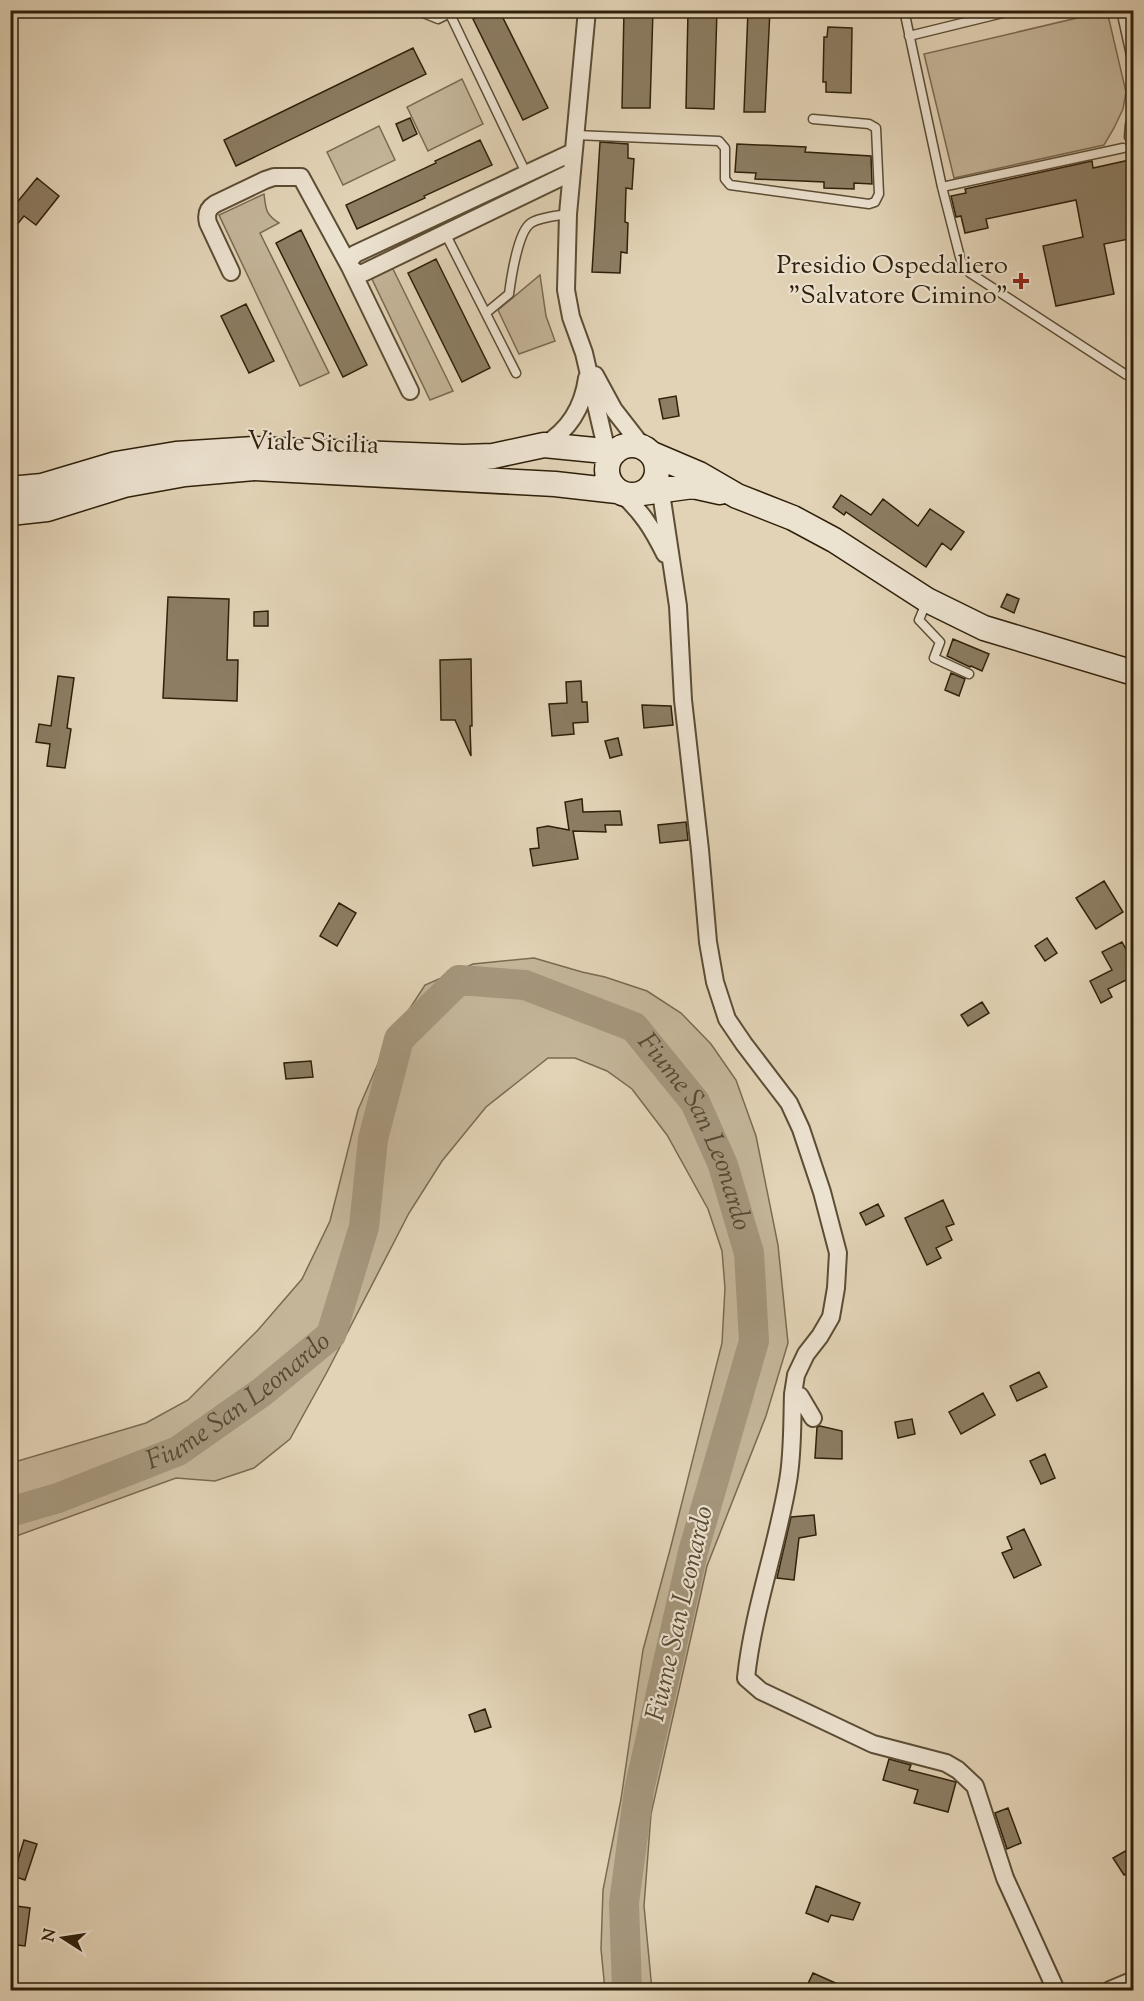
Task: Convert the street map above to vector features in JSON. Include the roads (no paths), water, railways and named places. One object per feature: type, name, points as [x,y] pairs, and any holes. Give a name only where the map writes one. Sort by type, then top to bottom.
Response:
[{"type":"main road","name":"Viale Sicilia","points":[[10,489],[42,486],[116,464],[176,454],[254,449],[463,457],[493,456],[544,445],[610,456],[627,445],[642,477],[555,484],[254,468],[175,476],[124,485],[47,509],[10,513]]},
{"type":"main road","points":[[610,456],[609,479],[699,474],[737,496],[793,518],[824,534],[927,600],[984,628],[1134,673]]},
{"type":"main road","points":[[642,477],[737,496]]},
{"type":"street","points":[[589,10],[568,214],[566,290],[571,317],[584,353],[610,456]]},
{"type":"street","points":[[350,267],[351,259],[355,254],[526,173],[574,143]]},
{"type":"street","points":[[350,267],[357,273],[363,273],[572,172]]},
{"type":"street","points":[[231,272],[208,223],[208,210],[214,204],[274,177],[295,176],[304,179],[410,391]]},
{"type":"street","points":[[584,353],[614,410],[642,477],[672,567],[678,606],[683,700],[708,942],[715,982],[728,1019],[789,1103],[801,1129],[822,1192],[838,1253],[836,1288],[831,1317],[806,1354],[796,1375],[789,1480],[762,1593],[746,1678],[761,1691],[873,1744],[946,1763],[968,1777],[975,1785],[1005,1878],[1056,1990]]},
{"type":"street","points":[[544,445],[562,432],[575,416],[584,395],[588,371]]},
{"type":"street","points":[[642,477],[638,508],[653,530],[672,567]]},
{"type":"street","points":[[793,1394],[800,1396],[813,1419]]},
{"type":"street","points":[[1110,1990],[1134,1980]]},
{"type":"lane","points":[[416,10],[438,20],[449,12],[526,173]]},
{"type":"lane","points":[[904,10],[942,187],[961,261],[970,273],[1134,378]]},
{"type":"lane","points":[[909,36],[1015,10]]},
{"type":"lane","points":[[1121,10],[1134,69]]},
{"type":"lane","points":[[1129,137],[1134,112]]},
{"type":"lane","points":[[574,143],[719,141],[725,148],[725,179],[730,185],[869,204],[875,202],[879,194],[876,128],[868,124],[813,119]]},
{"type":"lane","points":[[942,187],[1123,148]]},
{"type":"lane","points":[[486,314],[509,294],[524,230],[531,222],[568,214]]},
{"type":"lane","points":[[446,233],[516,373]]},
{"type":"lane","points":[[927,600],[919,620],[940,642],[934,658],[969,674]]},
{"type":"waterway","name":"Fiume San Leonardo","points":[[10,1512],[58,1498],[178,1451],[262,1392],[331,1335],[364,1227],[373,1139],[399,1039],[459,980],[525,985],[634,1027],[695,1102],[723,1165],[749,1253],[754,1341],[693,1552],[639,1790],[624,1903],[627,1990]]},
{"type":"place","name":"Presidio Ospedaliero \"Salvatore Cimino\"","points":[[1021,281]]}]
